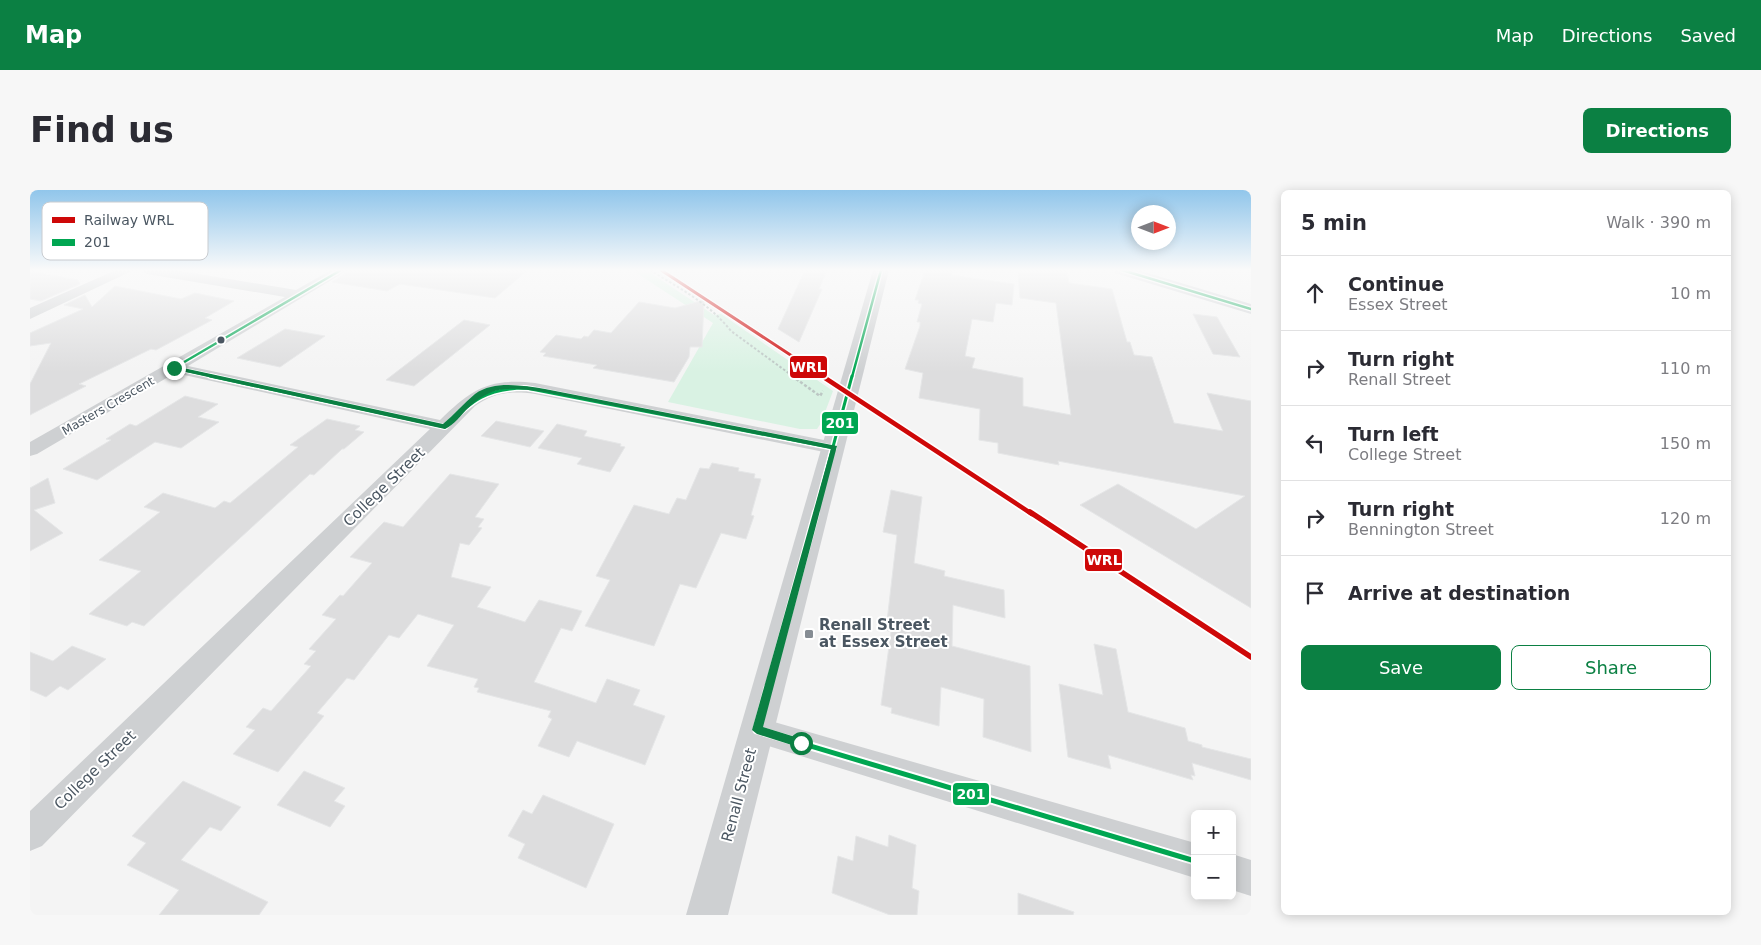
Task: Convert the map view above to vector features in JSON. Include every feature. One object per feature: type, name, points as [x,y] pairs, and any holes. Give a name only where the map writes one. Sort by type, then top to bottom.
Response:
[{"type":"main road","points":[[1234,304],[1251,309]]},
{"type":"street","points":[[30,314],[53,304]]},
{"type":"street","name":"Masters Crescent","points":[[30,450],[285,304]]},
{"type":"street","name":"Renall Street","points":[[707,915],[872,304]]},
{"type":"street","points":[[174,368],[445,427]]},
{"type":"street","name":"College Street","points":[[30,834],[478,395],[488,390],[510,386],[545,390],[834,448]]},
{"type":"street","points":[[757,730],[1191,860]]},
{"type":"street","points":[[1236,873],[1251,878]]},
{"type":"path","points":[[700,304],[727,325],[731,331],[820,396],[825,388]]},
{"type":"green space","points":[[684,304],[697,304],[714,315],[721,314],[833,391],[817,429],[800,429],[668,402],[713,323]]},
{"type":"building","points":[[66,304],[90,304],[92,307],[95,304],[229,304],[205,318],[212,320],[156,350],[151,349],[79,384],[86,386],[30,415],[30,384],[51,343],[30,346],[30,333],[83,309],[64,305]]},
{"type":"building","points":[[637,304],[675,308],[690,304],[704,304],[702,347],[690,347],[689,357],[674,382],[593,368],[597,365],[543,356],[546,353],[540,352],[556,335],[581,339],[584,336],[588,337],[594,330],[611,333]]},
{"type":"building","points":[[790,304],[816,304],[799,342],[778,329]]},
{"type":"building","points":[[922,304],[996,304],[993,322],[972,319],[965,356],[975,358],[972,368],[1023,378],[1023,406],[1071,415],[1056,304],[1116,304],[1127,342],[1130,342],[1134,355],[1152,357],[1174,423],[1223,431],[1207,393],[1251,401],[1251,608],[1080,505],[1118,484],[1196,529],[1245,496],[1058,461],[1059,465],[998,453],[998,443],[979,440],[980,409],[919,398],[923,373],[905,369],[920,326],[920,322],[917,322]]},
{"type":"building","points":[[1193,314],[1217,317],[1240,357],[1213,354]]},
{"type":"building","points":[[464,320],[490,325],[414,386],[386,380]]},
{"type":"building","points":[[285,329],[325,336],[280,367],[237,358]]},
{"type":"building","points":[[185,396],[218,404],[198,417],[219,422],[181,448],[155,442],[97,480],[63,469],[111,440],[106,439],[130,424],[136,426]]},
{"type":"building","points":[[327,419],[360,426],[355,430],[364,432],[314,475],[310,474],[144,626],[132,622],[127,626],[89,614],[141,571],[99,560],[160,512],[144,507],[163,493],[215,508],[224,501],[230,503],[298,447],[290,445]]},
{"type":"building","points":[[496,421],[544,431],[530,447],[481,436]]},
{"type":"building","points":[[557,424],[587,431],[584,436],[621,444],[620,446],[625,447],[610,472],[577,464],[582,458],[538,448]]},
{"type":"building","points":[[712,463],[739,468],[738,471],[755,474],[754,478],[761,479],[751,515],[754,516],[746,539],[721,533],[696,588],[680,584],[654,646],[585,626],[610,580],[596,576],[634,505],[669,514],[677,498],[686,500],[700,468],[709,469]]},
{"type":"building","points":[[450,474],[499,484],[475,517],[484,519],[478,527],[482,528],[469,545],[460,543],[451,577],[491,587],[477,607],[525,622],[539,600],[582,611],[572,631],[561,628],[534,682],[596,703],[607,679],[640,690],[633,705],[665,716],[645,765],[577,741],[569,757],[538,746],[552,719],[548,717],[551,711],[477,692],[479,688],[474,687],[478,679],[427,666],[454,625],[418,614],[399,638],[389,635],[354,680],[347,678],[317,713],[324,716],[278,772],[233,754],[255,730],[246,727],[263,708],[271,711],[311,666],[304,664],[316,651],[309,649],[336,619],[322,615],[340,595],[343,596],[372,563],[350,557],[384,522],[403,527]]},
{"type":"building","points":[[48,478],[55,503],[34,510],[63,533],[30,551],[30,488]]},
{"type":"building","points":[[891,490],[922,497],[914,563],[945,571],[944,576],[1004,590],[1005,618],[953,605],[952,646],[1030,666],[1031,752],[983,737],[984,699],[941,687],[939,726],[891,713],[892,708],[881,705],[891,632],[886,630],[897,535],[883,532]]},
{"type":"building","points":[[1094,644],[1116,649],[1128,712],[1185,728],[1188,741],[1202,745],[1202,747],[1251,759],[1251,780],[1192,763],[1195,776],[1191,775],[1193,780],[1108,755],[1111,769],[1068,757],[1059,684],[1103,695]]},
{"type":"building","points":[[72,646],[106,659],[68,690],[60,686],[46,697],[30,690],[30,652],[53,661]]},
{"type":"building","points":[[304,771],[345,788],[334,801],[345,806],[330,827],[277,805]]},
{"type":"building","points":[[183,781],[241,807],[221,831],[210,827],[181,860],[268,902],[259,915],[159,915],[179,890],[127,865],[146,843],[132,836]]},
{"type":"building","points":[[543,795],[614,824],[586,888],[518,858],[525,844],[508,836],[523,810],[532,814]]},
{"type":"building","points":[[889,835],[916,845],[912,888],[919,891],[917,915],[890,915],[832,893],[838,856],[853,861],[856,836],[888,847]]},
{"type":"building","points":[[1018,893],[1074,912],[1073,915],[1018,915]]},
{"type":"rail line","name":"WRL","points":[[713,304],[1251,657]]},
{"type":"transit line","name":"201","points":[[174,368],[283,304]]},
{"type":"transit line","name":"201","points":[[872,304],[757,730],[1191,860]]},
{"type":"transit line","name":"201","points":[[1234,304],[1251,309]]},
{"type":"transit line","name":"201","points":[[174,368],[445,427],[480,396],[500,389],[526,388],[834,448]]},
{"type":"place","name":"Renall Street at Essex Street","points":[[809,634]]},
{"type":"route","points":[[174,368],[445,427],[478,395],[488,390],[510,386],[545,390],[834,448],[757,730],[801,743]]}]
